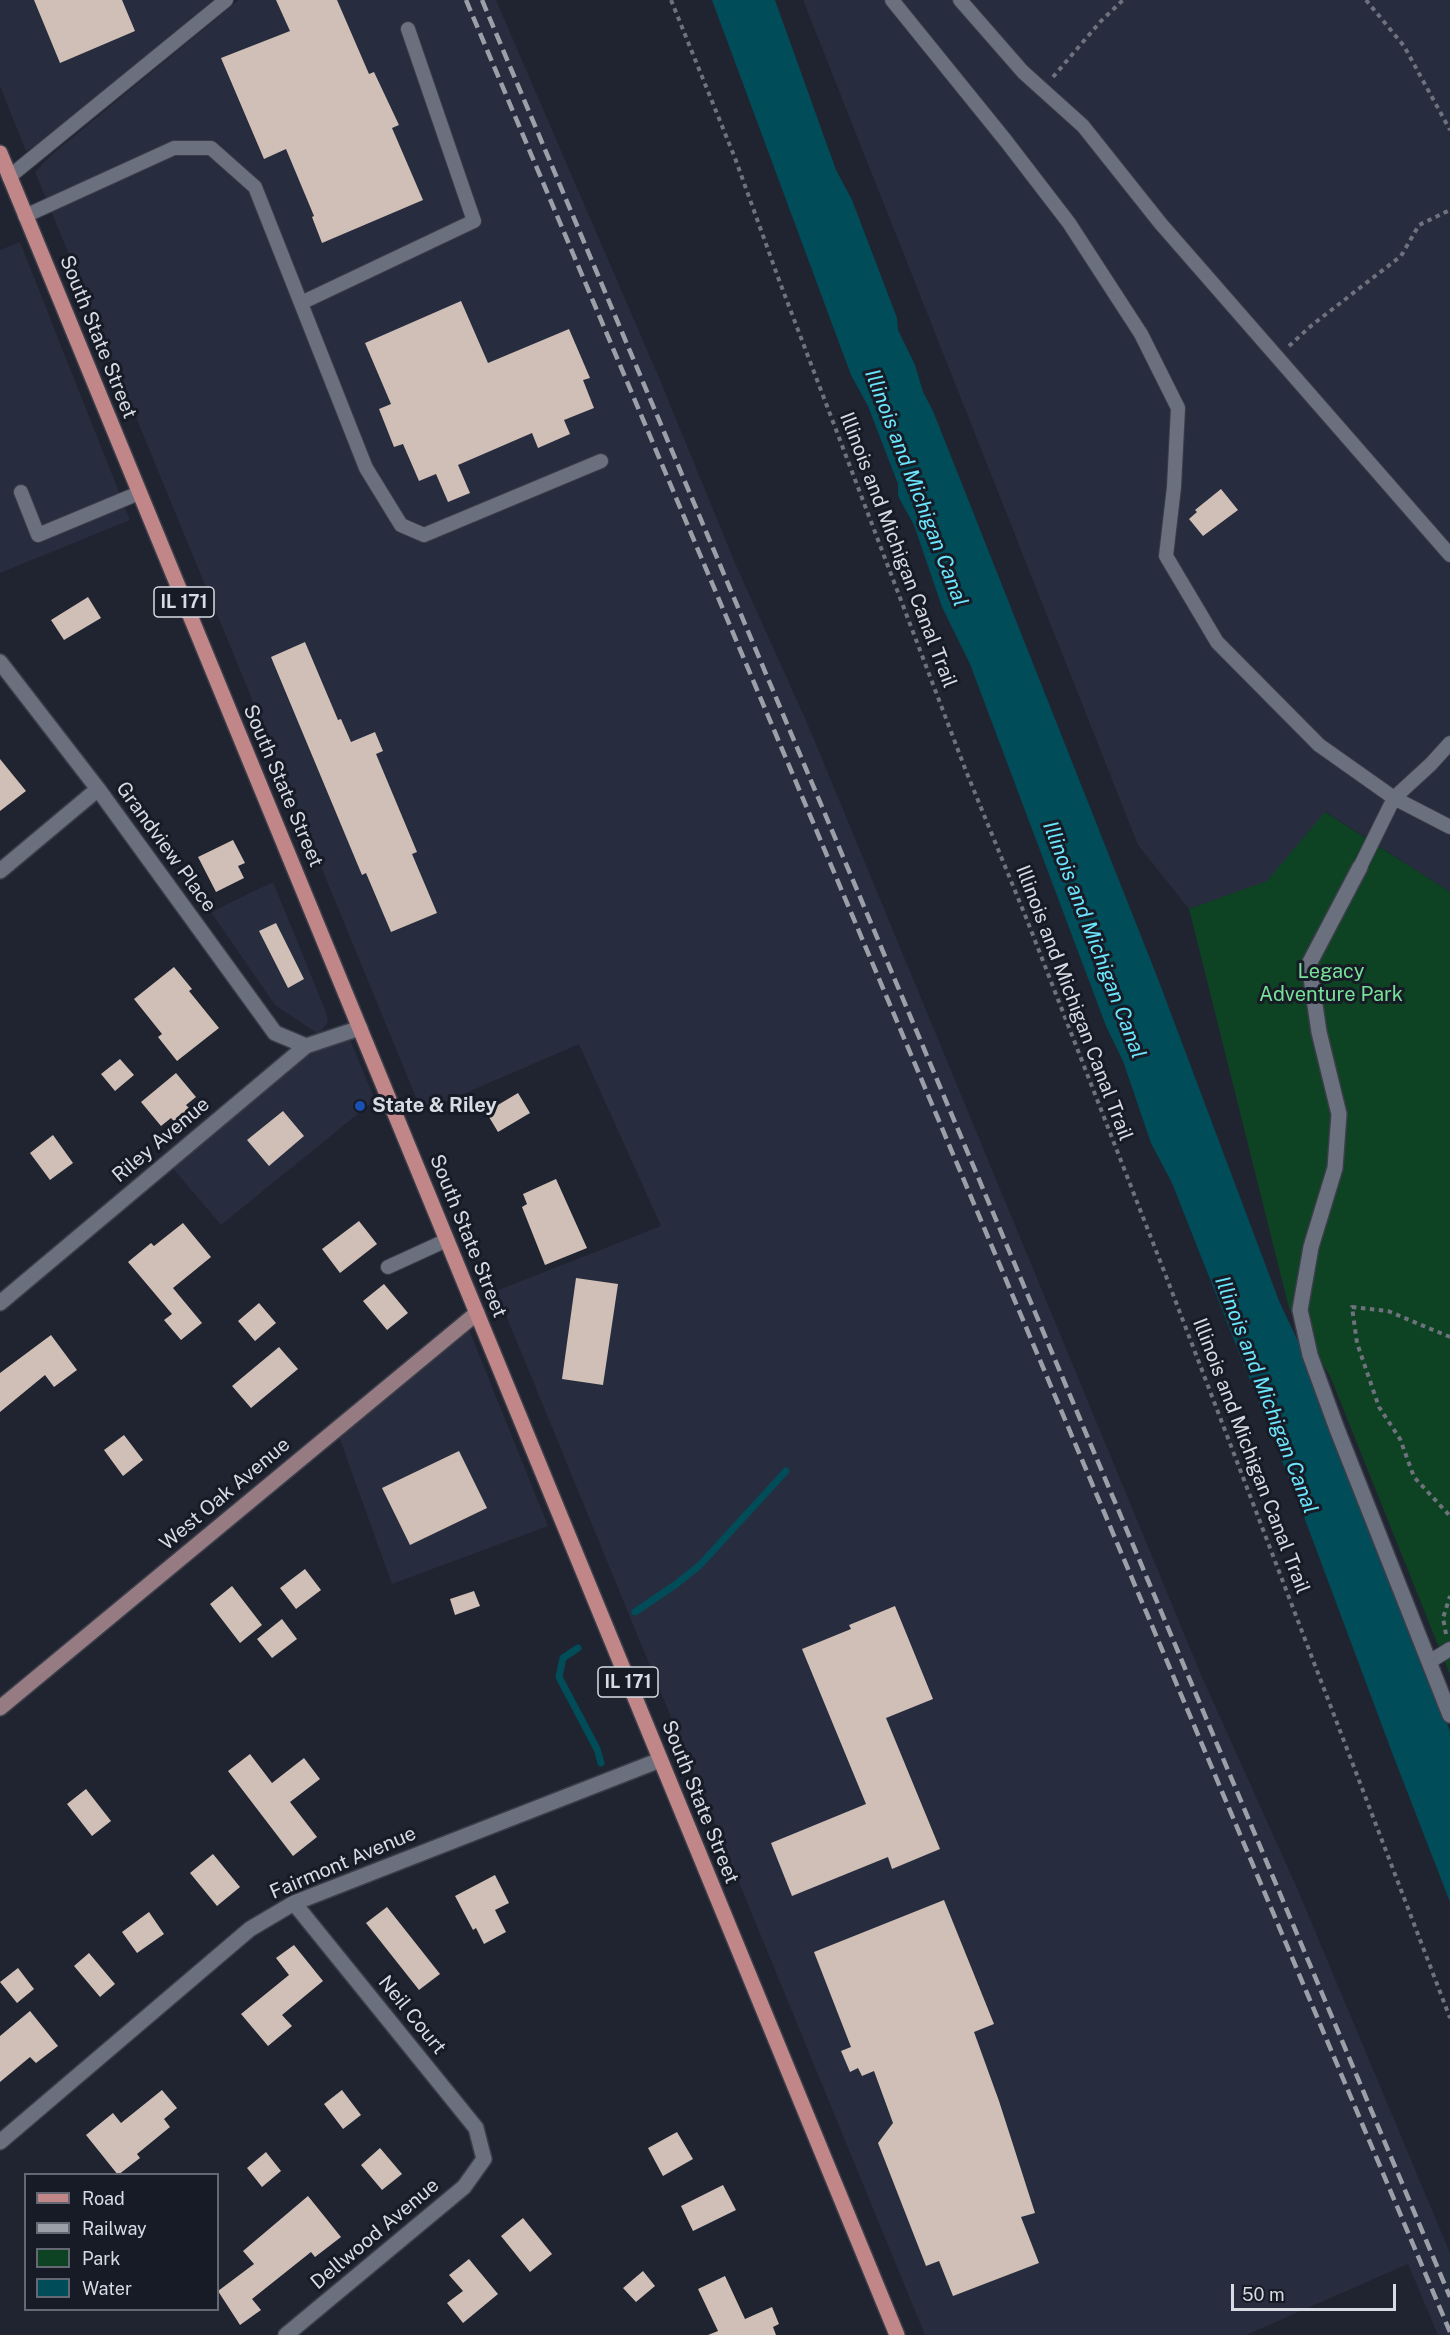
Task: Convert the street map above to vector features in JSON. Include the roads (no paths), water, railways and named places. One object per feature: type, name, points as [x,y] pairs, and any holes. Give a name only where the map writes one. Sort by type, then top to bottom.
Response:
[{"type":"main road","name":"South State Street","points":[[0,153],[897,2335]]},
{"type":"street","name":"Grandview Place","points":[[0,662],[98,789],[275,1033],[306,1046]]},
{"type":"street","points":[[0,871],[98,789]]},
{"type":"street","points":[[1360,867],[1309,964],[1319,1032],[1339,1114],[1335,1168],[1311,1247],[1300,1310],[1310,1355],[1450,1715]]},
{"type":"street","name":"Riley Avenue","points":[[0,1303],[306,1046],[360,1028]]},
{"type":"street","name":"West Oak Avenue","points":[[0,1708],[477,1313]]},
{"type":"street","name":"Fairmont Avenue","points":[[0,2142],[249,1929],[294,1903],[660,1760]]},
{"type":"street","name":"Neil Court","points":[[294,1903],[476,2128],[484,2159]]},
{"type":"street","name":"Dellwood Avenue","points":[[286,2335],[464,2187],[484,2159]]},
{"type":"lane","points":[[9,177],[226,0]]},
{"type":"lane","points":[[892,0],[1069,223],[1141,334],[1178,408],[1174,487],[1166,556],[1217,642],[1319,745],[1394,798],[1450,827]]},
{"type":"lane","points":[[960,0],[1023,72],[1083,126],[1161,224],[1450,555]]},
{"type":"lane","points":[[301,303],[474,221],[408,28]]},
{"type":"lane","points":[[25,216],[174,148],[211,148],[255,187],[366,468],[401,525],[424,535],[601,461]]},
{"type":"lane","points":[[21,492],[38,535],[139,493]]},
{"type":"lane","points":[[1360,867],[1394,798],[1450,743]]},
{"type":"lane","points":[[388,1268],[447,1240]]},
{"type":"lane","points":[[1429,1662],[1450,1649]]},
{"type":"water","name":"Illinois and Michigan Canal","points":[[712,0],[775,0],[836,170],[852,200],[897,318],[898,330],[915,365],[923,392],[933,411],[1158,979],[1279,1301],[1304,1354],[1404,1621],[1419,1649],[1450,1731],[1450,1902],[1303,1514],[1172,1183],[1151,1143],[1123,1061],[1106,1026],[970,664],[942,607],[914,525],[898,496],[898,484],[868,406],[851,375]]},
{"type":"waterway","points":[[635,1612],[700,1565],[786,1471]]},
{"type":"waterway","points":[[578,1648],[563,1658],[559,1677],[597,1749],[601,1763]]},
{"type":"railway","points":[[466,0],[1450,2332]]},
{"type":"railway","points":[[482,0],[1450,2297]]},
{"type":"place","name":"State & Riley","points":[[360,1106]]},
{"type":"park label","name":"Legacy Adventure Park","points":[[1331,984]]}]
